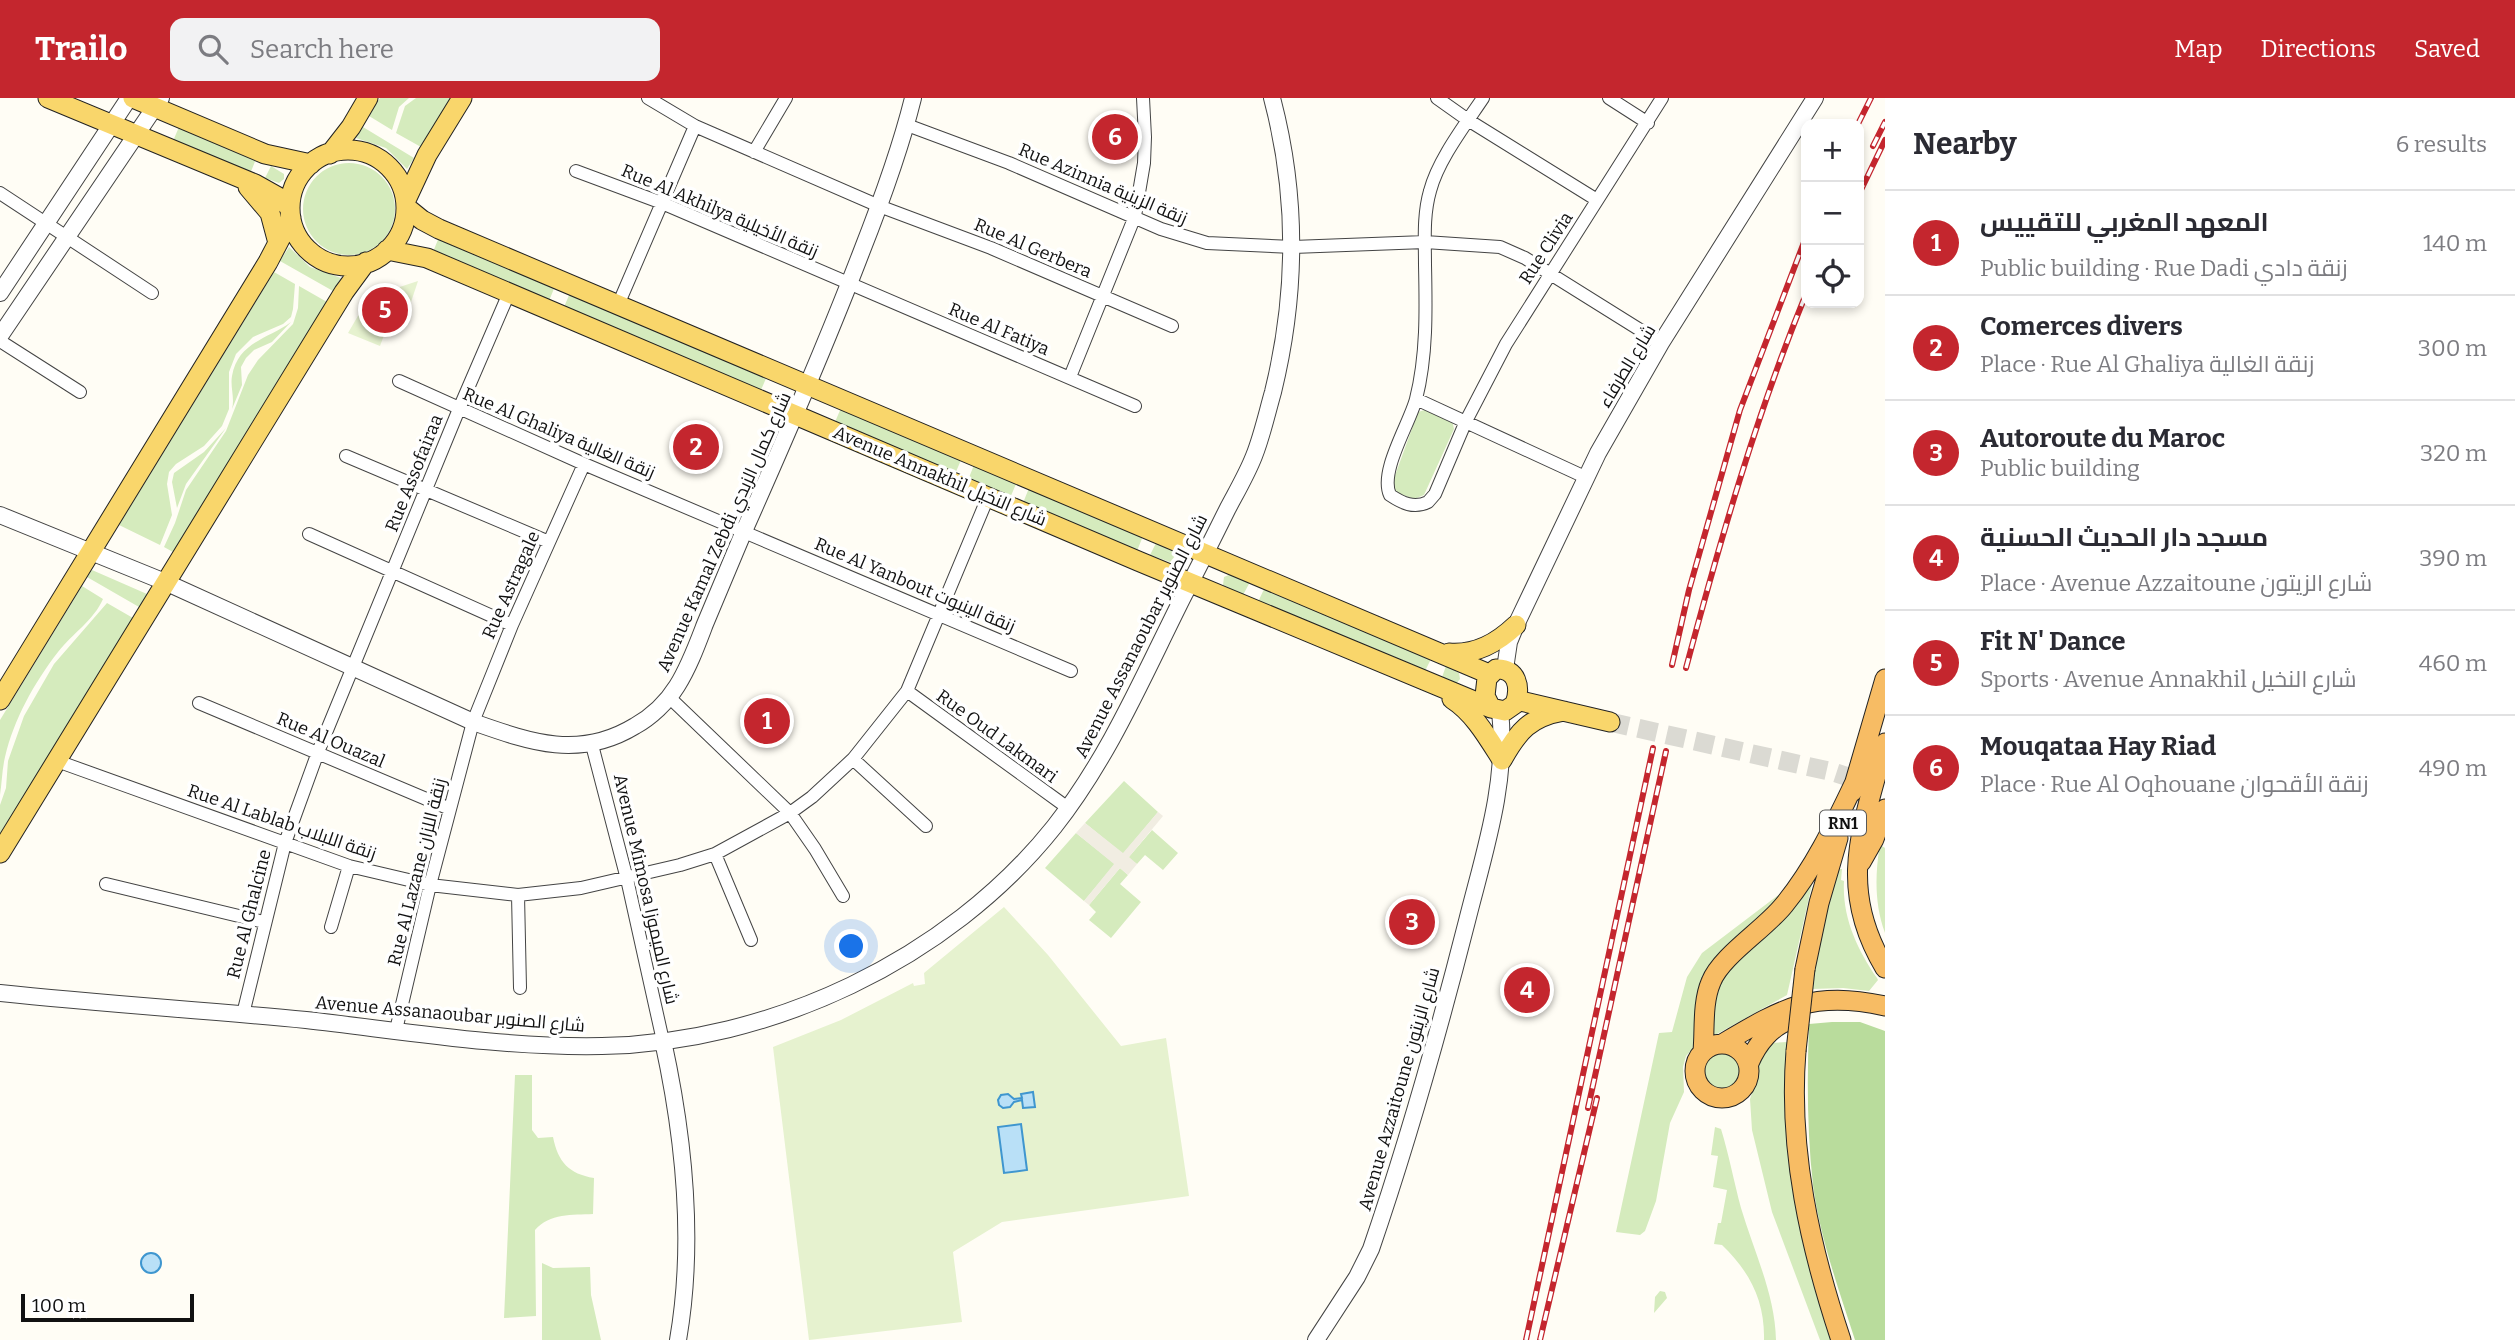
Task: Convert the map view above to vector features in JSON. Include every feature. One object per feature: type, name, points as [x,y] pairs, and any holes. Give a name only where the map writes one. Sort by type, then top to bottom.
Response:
[{"type":"highway","name":"RN1","points":[[1841,1340],[1815,1256],[1805,1210],[1795,1105],[1796,1051],[1805,969],[1819,903],[1885,679]]},
{"type":"highway","name":"RN1","points":[[1885,743],[1859,841],[1856,872],[1864,925],[1885,968]]},
{"type":"highway","points":[[1856,780],[1833,831],[1797,889],[1773,918],[1738,949],[1711,980],[1703,1051],[1696,1065],[1697,1081],[1707,1093],[1718,1098],[1732,1096],[1743,1088],[1749,1076],[1749,1063],[1756,1046],[1787,1020],[1833,1012],[1885,1019]]},
{"type":"highway","points":[[1856,872],[1874,839],[1885,809]]},
{"type":"highway","points":[[1703,1051],[1722,1044],[1783,1010],[1813,1001],[1858,1000],[1885,1006]]},
{"type":"highway","points":[[1722,1044],[1735,1047],[1749,1063]]},
{"type":"main road","points":[[48,98],[268,190],[290,213],[300,242],[318,258],[342,266],[366,262],[387,250],[397,238],[404,223],[406,204],[427,155],[462,98]]},
{"type":"main road","points":[[131,98],[158,102],[265,154],[311,164]]},
{"type":"main road","points":[[330,154],[351,127],[368,98]]},
{"type":"main road","points":[[0,700],[278,243],[290,213],[295,184],[311,164],[330,154],[346,150],[363,152],[379,159],[392,170],[401,184],[406,204]]},
{"type":"main road","points":[[237,177],[266,206],[276,228],[278,243]]},
{"type":"main road","name":"Avenue Annakhil شارع النخيل","points":[[406,204],[422,220],[439,229],[1440,652],[1497,672]]},
{"type":"main road","name":"Avenue Annakhil شارع النخيل","points":[[387,250],[427,258],[1427,683],[1503,707],[1564,711],[1610,722]]},
{"type":"main road","points":[[0,853],[344,292],[366,262]]},
{"type":"main road","points":[[1440,652],[1461,654],[1476,651],[1505,636],[1516,625]]},
{"type":"main road","points":[[1497,672],[1512,673],[1517,680],[1518,689],[1503,707],[1485,696],[1485,682],[1497,672]]},
{"type":"main road","points":[[1427,683],[1462,706],[1502,760],[1522,730],[1535,719],[1564,711]]},
{"type":"street","points":[[0,293],[45,222],[131,98]]},
{"type":"street","name":"Rue Al Gerbera","points":[[648,98],[695,126],[754,152],[879,206],[991,248],[1172,326]]},
{"type":"street","points":[[754,152],[786,98]]},
{"type":"street","name":"Avenue Kamal Zebdi شارع كمال الزبدي","points":[[0,515],[165,582],[473,722],[519,738],[547,744],[592,745],[636,726],[669,697],[690,661],[809,386],[879,206],[913,98]]},
{"type":"street","points":[[1070,377],[1135,216],[1144,163],[1143,98]]},
{"type":"street","name":"Avenue Assanaoubar شارع الصنوبر","points":[[0,993],[243,1014],[522,1043],[578,1046],[663,1041],[708,1034],[778,1015],[828,996],[878,971],[945,928],[993,891],[1036,848],[1087,782],[1119,729],[1253,459],[1278,369],[1286,325],[1293,247],[1292,209],[1286,162],[1272,98]]},
{"type":"street","points":[[1437,98],[1597,200]]},
{"type":"street","name":"Rue Clivia","points":[[1483,98],[1437,173],[1430,190],[1425,242],[1425,335],[1416,399],[1387,479],[1390,495],[1398,500],[1419,505],[1432,498],[1466,421],[1534,297],[1551,275],[1662,98]]},
{"type":"street","points":[[1609,98],[1648,122]]},
{"type":"street","name":"شارع الطرفاء","points":[[1497,672],[1585,477],[1661,343],[1815,98]]},
{"type":"street","points":[[80,392],[0,338],[158,102]]},
{"type":"street","name":"Rue Azinnia زنقة الزينية","points":[[906,125],[1009,163],[1185,238],[1207,243],[1293,247],[1425,242],[1500,247],[1525,258],[1661,343]]},
{"type":"street","points":[[618,305],[695,126]]},
{"type":"street","name":"Rue Al Akhilya زنقة الأخيلية","points":[[576,171],[662,203],[849,284]]},
{"type":"street","points":[[0,193],[152,293]]},
{"type":"street","name":"Rue Al Fatiya","points":[[849,284],[1135,406]]},
{"type":"street","name":"Rue Assofairaa","points":[[354,668],[458,409],[509,293]]},
{"type":"street","name":"Rue Al Ghaliya زنقة الغالية","points":[[398,381],[584,464],[744,531]]},
{"type":"street","points":[[1416,399],[1585,477]]},
{"type":"street","points":[[346,456],[549,542]]},
{"type":"street","name":"Rue Astragale","points":[[473,722],[512,625],[584,464]]},
{"type":"street","name":"Rue Al Lablab زنقة اللبلاب","points":[[57,761],[349,866],[430,886],[518,895],[581,888],[627,879],[715,854],[790,813],[812,797],[853,759],[907,691],[988,497]]},
{"type":"street","name":"Rue Al Yanbout زنقة الينبوت","points":[[744,531],[1071,671]]},
{"type":"street","points":[[309,534],[512,625]]},
{"type":"street","name":"Rue Al Ghalcine","points":[[243,1014],[285,843],[318,752],[354,668]]},
{"type":"street","name":"Rue Oud Lakmari","points":[[907,691],[1068,808]]},
{"type":"street","points":[[669,697],[790,813],[843,896]]},
{"type":"street","name":"Rue Al Ouazal","points":[[199,703],[450,809]]},
{"type":"street","name":"Avenue Azzaitoune شارع الزيتون","points":[[1316,1340],[1357,1277],[1371,1249],[1437,1036],[1488,838],[1502,760],[1503,707]]},
{"type":"street","name":"Rue Al Lazane زنقة اللزان","points":[[396,1030],[473,722]]},
{"type":"street","name":"Avenue Mimosa شارع الميموزا","points":[[592,745],[627,879],[663,1041]]},
{"type":"street","points":[[853,759],[926,826]]},
{"type":"street","points":[[715,854],[751,940]]},
{"type":"street","points":[[331,927],[349,866]]},
{"type":"street","points":[[106,884],[264,922]]},
{"type":"street","points":[[518,895],[520,988]]},
{"type":"street","points":[[663,1041],[674,1098],[684,1193],[685,1301],[678,1340]]},
{"type":"green space","points":[[380,98],[409,98],[399,107],[392,130],[369,116]]},
{"type":"green space","points":[[416,98],[451,98],[421,147],[396,133],[405,106]]},
{"type":"green space","points":[[179,127],[256,159],[250,174],[173,141]]},
{"type":"green space","points":[[363,127],[414,158],[407,169],[386,148],[356,138]]},
{"type":"green space","points":[[340,163],[358,163],[375,170],[388,183],[395,200],[395,218],[388,235],[375,248],[358,255],[340,255],[323,248],[310,235],[303,218],[303,200],[310,183],[323,170]]},
{"type":"green space","points":[[271,166],[284,174],[284,179],[279,183],[265,178]]},
{"type":"green space","points":[[439,237],[555,286],[549,301],[433,252]]},
{"type":"green space","points":[[289,247],[310,267],[341,278],[333,291],[280,261]]},
{"type":"green space","points":[[274,272],[295,284],[291,317],[283,324],[253,337],[236,354],[229,372],[229,409],[222,426],[204,446],[176,464],[169,472],[167,484],[172,515],[160,545],[119,525]]},
{"type":"green space","points":[[418,281],[404,323],[387,327],[380,346],[348,333],[369,297]]},
{"type":"green space","points":[[299,286],[327,302],[173,552],[164,547],[186,490],[226,431],[248,375],[258,360],[293,324],[298,308]]},
{"type":"green space","points":[[570,293],[767,376],[761,390],[564,307]]},
{"type":"green space","points":[[291,322],[272,342],[254,350],[246,358],[241,367],[242,385],[232,409],[232,376],[241,356],[247,348]]},
{"type":"green space","points":[[841,408],[961,460],[955,474],[835,422]]},
{"type":"green space","points":[[1428,409],[1452,420],[1454,429],[1424,495],[1414,499],[1395,492],[1393,481],[1418,412]]},
{"type":"green space","points":[[226,428],[186,484],[177,508],[172,482],[174,473],[204,452]]},
{"type":"green space","points":[[974,465],[1016,484],[1010,498],[968,480]]},
{"type":"green space","points":[[1029,488],[1143,536],[1137,551],[1023,503]]},
{"type":"green space","points":[[1156,543],[1174,551],[1175,556],[1170,562],[1150,555]]},
{"type":"green space","points":[[92,570],[147,594],[139,607],[87,577]]},
{"type":"green space","points":[[1231,574],[1250,582],[1243,595],[1223,585],[1224,577]]},
{"type":"green space","points":[[82,586],[103,599],[94,614],[58,652],[26,702],[9,743],[0,795],[0,720]]},
{"type":"green space","points":[[1265,587],[1431,659],[1424,673],[1258,602]]},
{"type":"green space","points":[[107,603],[133,618],[0,835],[0,805],[6,788],[8,761],[24,716],[54,664]]},
{"type":"green space","points":[[1446,666],[1459,673],[1460,679],[1455,685],[1441,680]]},
{"type":"green space","points":[[1124,781],[1158,812],[1123,854],[1085,823]]},
{"type":"green space","points":[[1152,830],[1178,853],[1163,870],[1145,855],[1137,864],[1128,858]]},
{"type":"green space","points":[[1076,833],[1115,864],[1084,901],[1045,868]]},
{"type":"green space","points":[[1882,846],[1885,848],[1885,933],[1877,892],[1879,850]]},
{"type":"green space","points":[[1120,868],[1128,875],[1120,884],[1141,902],[1111,938],[1089,920],[1096,912],[1089,905]]},
{"type":"green space","points":[[1837,869],[1842,869],[1841,880],[1844,881],[1852,932],[1878,980],[1869,991],[1812,989],[1814,955]]},
{"type":"green space","points":[[1813,880],[1787,995],[1713,1035],[1713,1000],[1718,982]]},
{"type":"green space","points":[[1781,893],[1728,952],[1699,1042],[1686,1056],[1683,1067],[1684,1092],[1670,1123],[1656,1201],[1645,1231],[1640,1235],[1616,1232],[1659,1033],[1672,1032],[1687,977],[1702,953]]},
{"type":"green space","points":[[1004,907],[1048,955],[1121,1046],[1166,1038],[1189,1196],[1002,1222],[953,1252],[962,1322],[809,1340],[773,1047],[841,1020],[913,983],[914,986],[925,984],[924,973]]},
{"type":"green space","points":[[1860,1022],[1885,1031],[1885,1340],[1855,1340],[1816,1205],[1809,1125],[1809,1024]]},
{"type":"green space","points":[[1787,1042],[1834,1340],[1820,1340],[1772,1212],[1752,1130],[1750,1099],[1758,1063],[1769,1043]]},
{"type":"green space","points":[[1722,1050],[1730,1051],[1736,1056],[1741,1062],[1741,1078],[1736,1084],[1730,1089],[1722,1090],[1714,1089],[1708,1084],[1703,1078],[1702,1070],[1703,1062],[1708,1056],[1714,1051]]},
{"type":"green space","points":[[515,1075],[532,1075],[532,1130],[538,1138],[553,1137],[558,1153],[571,1170],[594,1178],[593,1214],[554,1218],[535,1230],[536,1316],[504,1318]]},
{"type":"green space","points":[[1715,1127],[1721,1129],[1741,1208],[1768,1290],[1776,1340],[1764,1340],[1759,1300],[1741,1266],[1722,1245],[1714,1244],[1727,1190],[1713,1187],[1718,1156],[1711,1155]]},
{"type":"green space","points":[[542,1263],[553,1268],[590,1267],[591,1295],[601,1340],[542,1340]]},
{"type":"green space","points":[[1660,1291],[1665,1292],[1667,1298],[1654,1313],[1655,1297]]},
{"type":"shaded area","points":[[1158,812],[1163,816],[1129,857],[1137,864],[1128,875],[1120,868],[1089,905],[1084,901],[1114,864],[1076,833],[1085,823],[1123,853]]},
{"type":"water","points":[[1033,1092],[1035,1107],[1023,1108],[1022,1100],[1014,1102],[1010,1107],[1003,1108],[999,1105],[1001,1095],[1008,1094],[1014,1099],[1022,1098],[1021,1094]]},
{"type":"water","points":[[1021,1124],[1027,1170],[1004,1173],[998,1127]]},
{"type":"water","points":[[151,1253],[158,1256],[161,1263],[158,1270],[151,1273],[144,1270],[141,1263],[144,1256]]},
{"type":"tunnel","points":[[1610,722],[1833,772],[1885,789]]},
{"type":"railway","points":[[1860,119],[1871,98]]},
{"type":"railway","points":[[1873,146],[1885,122]]},
{"type":"railway","points":[[1864,184],[1885,140]]},
{"type":"railway","points":[[1672,665],[1689,590],[1740,410],[1803,245]]},
{"type":"railway","points":[[1686,668],[1740,479],[1801,307]]},
{"type":"railway","points":[[1526,1340],[1653,748]]},
{"type":"railway","points":[[1588,1108],[1666,751]]},
{"type":"railway","points":[[1540,1340],[1597,1098]]},
{"type":"place","name":"Mouqataa Hay Riad","points":[[1115,137]]},
{"type":"place","name":"Fit N' Dance","points":[[385,310]]},
{"type":"place","name":"Comerces divers","points":[[696,447]]},
{"type":"place","name":"المعهد المغربي للتقييس","points":[[767,721]]},
{"type":"place","name":"Autoroute du Maroc","points":[[1412,922]]},
{"type":"place","name":"مسجد دار الحديث الحسنية","points":[[1527,990]]}]
